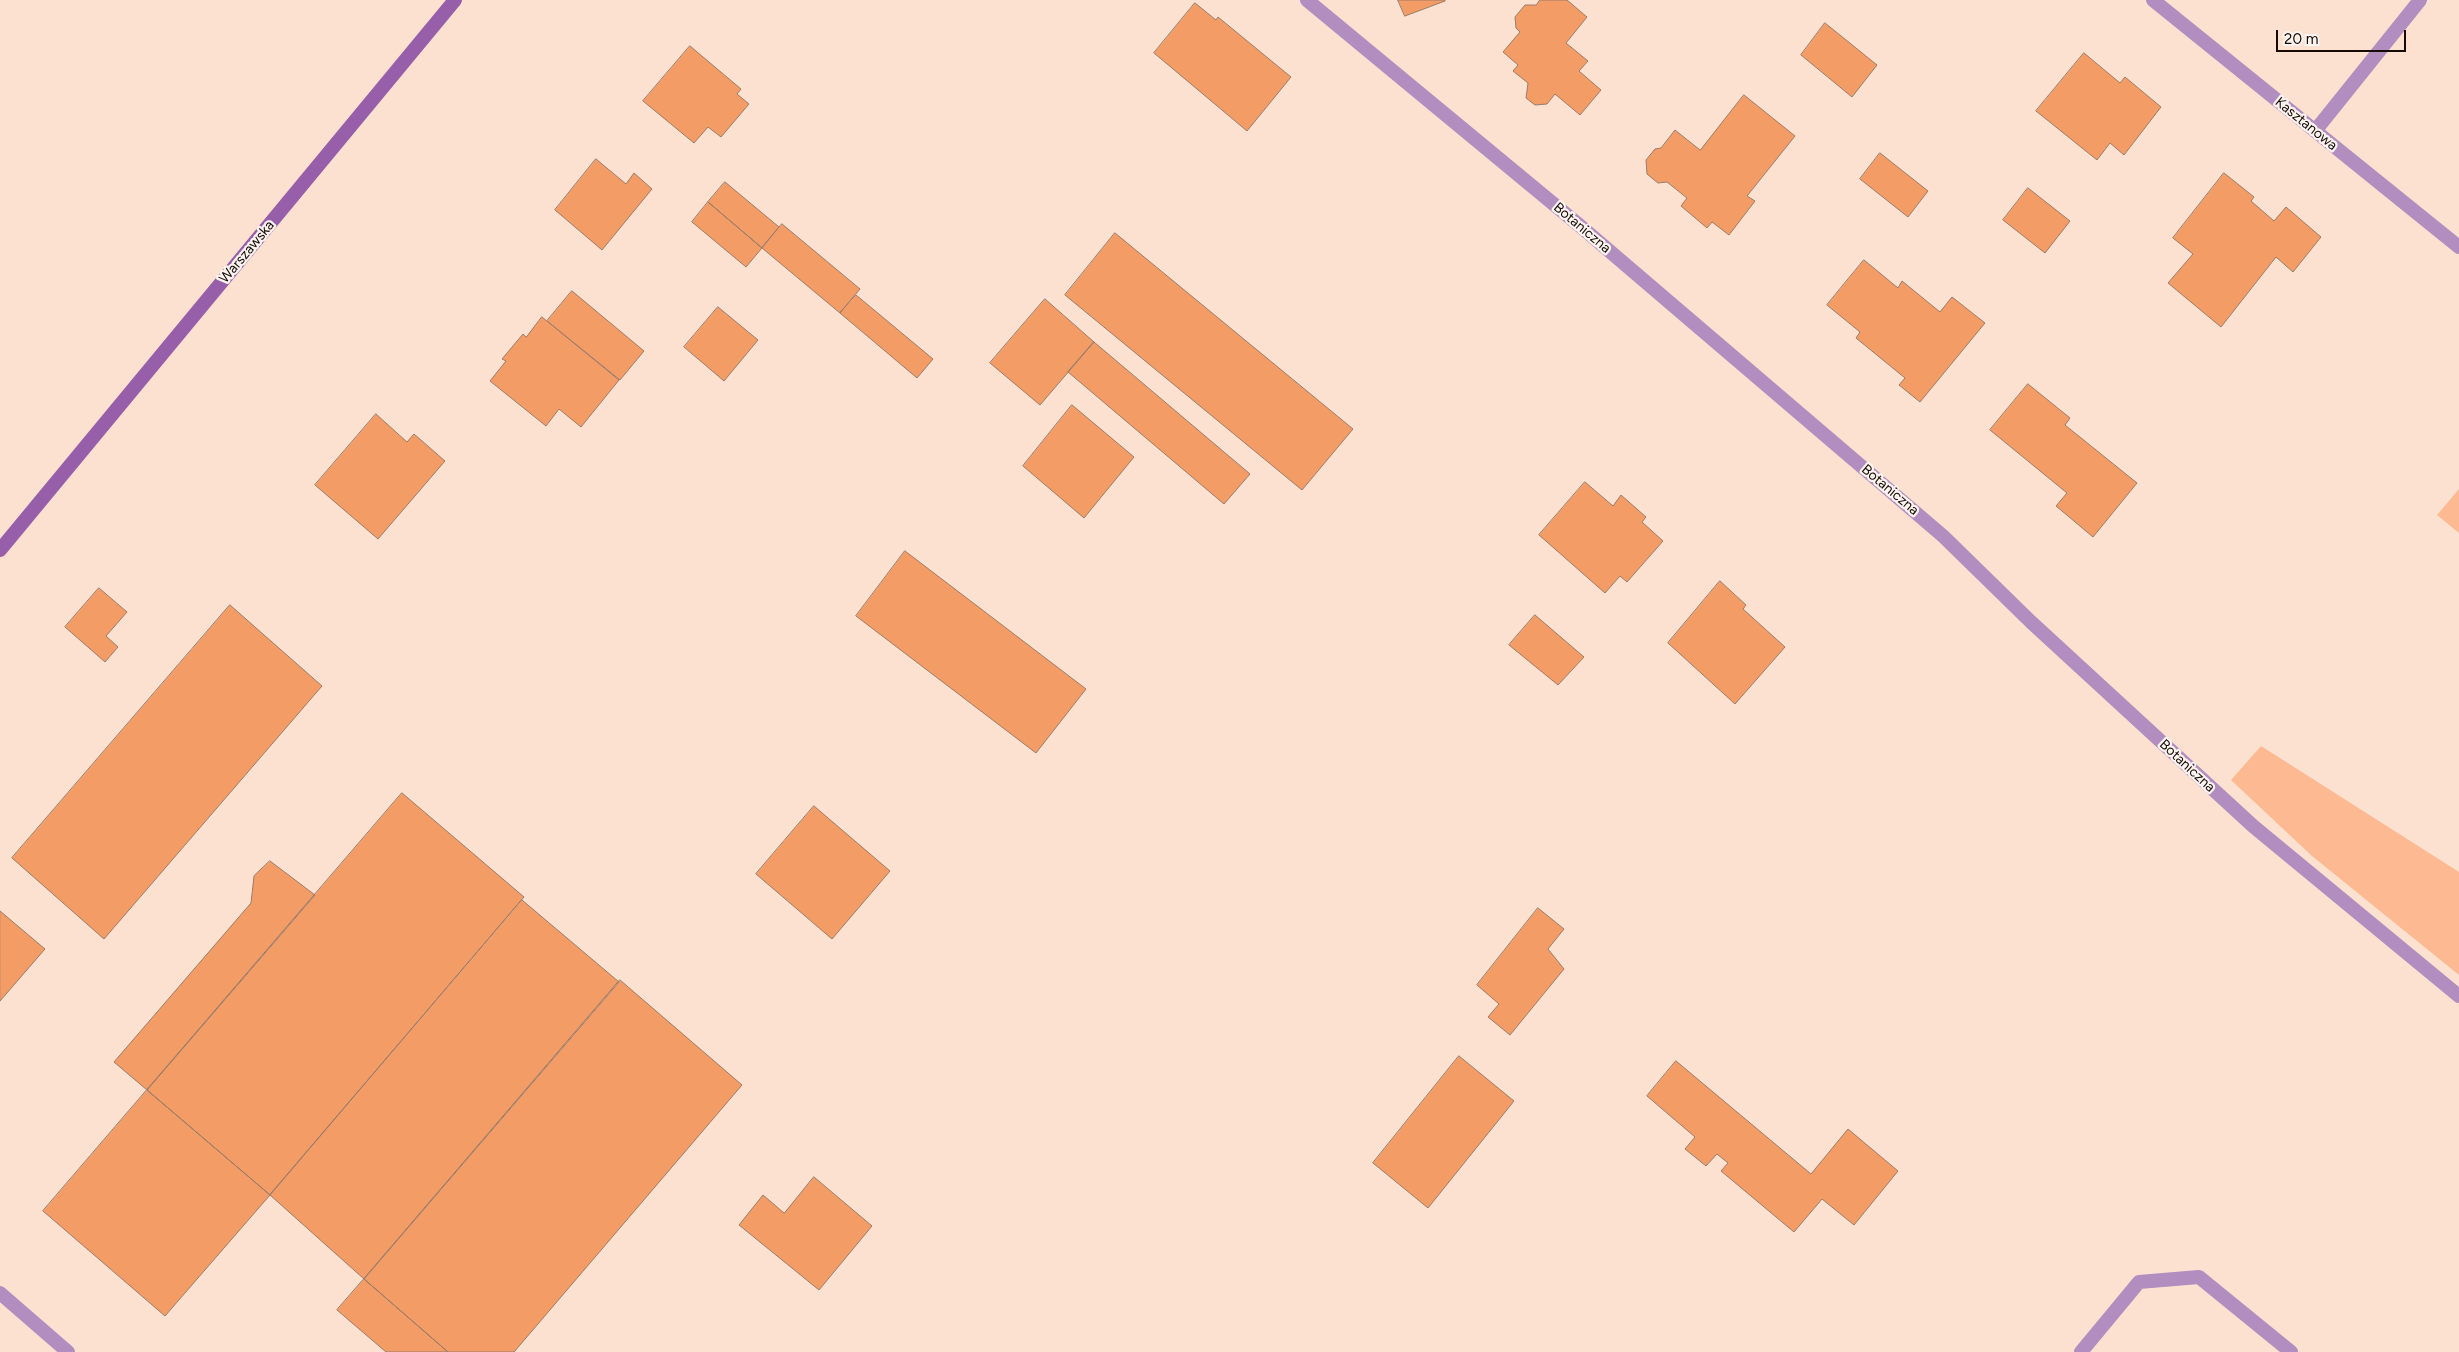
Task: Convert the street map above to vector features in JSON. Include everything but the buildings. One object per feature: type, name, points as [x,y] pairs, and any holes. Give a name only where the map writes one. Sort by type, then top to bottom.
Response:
[{"type":"main road","name":"Warszawska","points":[[0,550],[456,0]]},
{"type":"street","name":"Botaniczna","points":[[1307,0],[1578,225],[1943,536],[2031,622],[2253,826],[2459,996]]},
{"type":"street","name":"Kasztanowa","points":[[2153,0],[2459,247]]},
{"type":"street","points":[[2314,131],[2420,0]]},
{"type":"street","points":[[2081,1352],[2139,1282],[2199,1277],[2291,1352]]},
{"type":"street","points":[[0,1293],[68,1352]]},
{"type":"shaded area","points":[[2459,489],[2459,533],[2437,515]]},
{"type":"shaded area","points":[[2261,746],[2459,872],[2459,975],[2312,856],[2231,780]]}]
